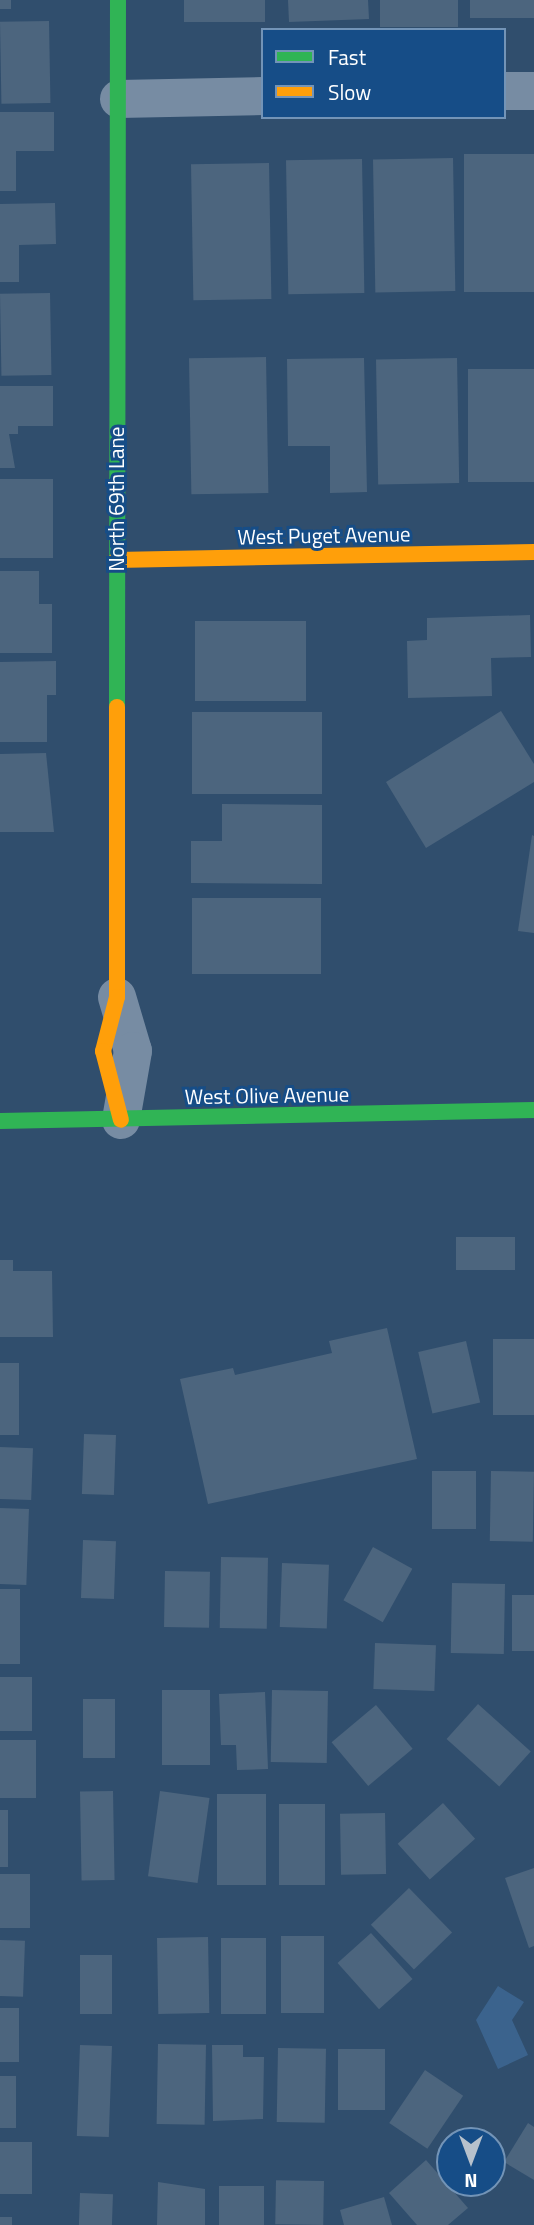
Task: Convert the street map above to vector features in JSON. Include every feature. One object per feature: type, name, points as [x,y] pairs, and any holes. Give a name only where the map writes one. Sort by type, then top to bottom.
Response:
[{"type":"street","name":"North 69th Lane","points":[[118,0],[117,998],[133,1051],[121,1119]]},
{"type":"street","points":[[506,91],[534,91]]},
{"type":"street","points":[[119,99],[261,96]]},
{"type":"street","name":"West Puget Avenue","points":[[116,560],[534,552]]},
{"type":"street","name":"West Olive Avenue","points":[[0,1121],[534,1110]]},
{"type":"water","points":[[498,1986],[524,2002],[512,2020],[528,2055],[498,2069],[476,2020]]},
{"type":"building","points":[[0,0],[11,0],[11,9],[0,9]]},
{"type":"building","points":[[184,0],[265,0],[265,22],[184,22]]},
{"type":"building","points":[[288,0],[368,0],[369,19],[289,22]]},
{"type":"building","points":[[380,0],[458,0],[458,27],[380,27]]},
{"type":"building","points":[[470,0],[534,0],[534,18],[470,18]]},
{"type":"building","points":[[49,21],[50,103],[1,104],[0,22]]},
{"type":"building","points":[[0,112],[54,112],[54,151],[16,151],[16,191],[0,191]]},
{"type":"building","points":[[464,154],[534,154],[534,292],[464,292]]},
{"type":"building","points":[[453,158],[455,291],[375,292],[373,159]]},
{"type":"building","points":[[362,159],[364,293],[288,294],[286,160]]},
{"type":"building","points":[[269,163],[271,299],[193,300],[191,164]]},
{"type":"building","points":[[55,203],[56,244],[19,245],[19,282],[0,282],[0,204]]},
{"type":"building","points":[[50,293],[51,375],[1,376],[0,294]]},
{"type":"building","points":[[266,357],[268,493],[191,494],[189,358]]},
{"type":"building","points":[[364,358],[367,492],[330,493],[330,446],[288,446],[287,359]]},
{"type":"building","points":[[457,358],[459,483],[378,484],[376,359]]},
{"type":"building","points":[[468,369],[534,369],[534,482],[468,482]]},
{"type":"building","points":[[0,386],[53,386],[53,426],[18,426],[18,434],[9,434],[15,468],[0,468]]},
{"type":"building","points":[[0,479],[53,479],[53,558],[0,558]]},
{"type":"building","points":[[0,571],[39,571],[39,604],[52,604],[52,653],[0,653]]},
{"type":"building","points":[[530,615],[531,657],[491,658],[492,696],[408,698],[407,641],[427,640],[427,618]]},
{"type":"building","points":[[195,621],[306,621],[306,701],[195,701]]},
{"type":"building","points":[[56,661],[56,695],[47,695],[47,742],[0,742],[0,662]]},
{"type":"building","points":[[501,711],[534,764],[534,782],[426,848],[386,782]]},
{"type":"building","points":[[192,712],[322,712],[322,794],[192,794]]},
{"type":"building","points":[[46,753],[54,832],[0,832],[0,754]]},
{"type":"building","points":[[222,804],[322,805],[322,884],[191,883],[191,841],[222,841]]},
{"type":"building","points":[[532,835],[534,836],[534,933],[518,931]]},
{"type":"building","points":[[192,898],[321,898],[321,974],[192,974]]},
{"type":"building","points":[[456,1237],[515,1237],[515,1270],[456,1270]]},
{"type":"building","points":[[0,1260],[13,1260],[13,1271],[52,1271],[53,1337],[0,1337]]},
{"type":"building","points":[[387,1328],[417,1459],[208,1504],[180,1379],[233,1368],[235,1375],[332,1353],[329,1341]]},
{"type":"building","points":[[493,1339],[534,1339],[534,1415],[493,1415]]},
{"type":"building","points":[[466,1341],[480,1402],[432,1413],[418,1352]]},
{"type":"building","points":[[0,1363],[19,1363],[19,1435],[0,1435]]},
{"type":"building","points":[[84,1434],[116,1435],[114,1495],[82,1494]]},
{"type":"building","points":[[0,1447],[33,1448],[31,1500],[0,1499]]},
{"type":"building","points":[[432,1471],[476,1471],[476,1529],[432,1529]]},
{"type":"building","points":[[491,1471],[534,1472],[533,1542],[490,1541]]},
{"type":"building","points":[[0,1508],[29,1509],[26,1585],[0,1584]]},
{"type":"building","points":[[83,1540],[116,1541],[114,1599],[81,1598]]},
{"type":"building","points":[[373,1547],[412,1569],[383,1622],[343,1600]]},
{"type":"building","points":[[221,1557],[268,1558],[267,1629],[220,1628]]},
{"type":"building","points":[[282,1563],[329,1565],[327,1629],[280,1627]]},
{"type":"building","points":[[165,1571],[210,1572],[209,1628],[164,1627]]},
{"type":"building","points":[[452,1583],[505,1584],[504,1654],[451,1653]]},
{"type":"building","points":[[0,1589],[20,1589],[20,1664],[0,1664]]},
{"type":"building","points":[[512,1595],[534,1595],[534,1651],[512,1651]]},
{"type":"building","points":[[375,1643],[436,1645],[434,1691],[373,1689]]},
{"type":"building","points":[[0,1677],[32,1677],[32,1731],[0,1731]]},
{"type":"building","points":[[162,1690],[210,1690],[210,1765],[162,1765]]},
{"type":"building","points":[[272,1690],[328,1691],[327,1763],[271,1762]]},
{"type":"building","points":[[265,1692],[268,1769],[237,1770],[236,1745],[221,1745],[219,1694]]},
{"type":"building","points":[[83,1699],[115,1699],[115,1758],[83,1758]]},
{"type":"building","points":[[478,1704],[531,1752],[499,1786],[447,1739]]},
{"type":"building","points":[[376,1705],[413,1749],[368,1786],[332,1742]]},
{"type":"building","points":[[0,1740],[36,1740],[36,1798],[0,1798]]},
{"type":"building","points":[[113,1791],[115,1880],[82,1881],[80,1792]]},
{"type":"building","points":[[160,1791],[210,1798],[198,1883],[148,1876]]},
{"type":"building","points":[[217,1794],[266,1794],[266,1885],[217,1885]]},
{"type":"building","points":[[443,1803],[475,1839],[430,1879],[398,1844]]},
{"type":"building","points":[[279,1804],[325,1804],[325,1885],[279,1885]]},
{"type":"building","points":[[0,1810],[8,1810],[8,1867],[0,1867]]},
{"type":"building","points":[[385,1813],[386,1874],[341,1875],[340,1814]]},
{"type":"building","points":[[534,1868],[534,1946],[529,1948],[505,1878]]},
{"type":"building","points":[[0,1874],[30,1874],[30,1928],[0,1928]]},
{"type":"building","points":[[409,1888],[452,1933],[414,1969],[371,1925]]},
{"type":"building","points":[[371,1933],[412,1979],[379,2009],[338,1963]]},
{"type":"building","points":[[281,1936],[324,1936],[324,2013],[281,2013]]},
{"type":"building","points":[[208,1937],[209,2013],[158,2014],[157,1938]]},
{"type":"building","points":[[221,1938],[266,1938],[266,2014],[221,2014]]},
{"type":"building","points":[[0,1940],[25,1941],[23,1997],[0,1996]]},
{"type":"building","points":[[80,1955],[112,1955],[112,2014],[80,2014]]},
{"type":"building","points":[[0,2008],[19,2008],[19,2062],[0,2062]]},
{"type":"building","points":[[158,2044],[206,2045],[205,2125],[157,2124]]},
{"type":"building","points":[[80,2045],[112,2046],[109,2137],[77,2136]]},
{"type":"building","points":[[212,2045],[243,2045],[243,2057],[264,2057],[263,2119],[213,2121]]},
{"type":"building","points":[[278,2048],[326,2049],[325,2123],[277,2122]]},
{"type":"building","points":[[338,2049],[385,2049],[385,2110],[338,2110]]},
{"type":"building","points":[[425,2070],[463,2096],[442,2127],[436,2127],[436,2136],[427,2149],[389,2123]]},
{"type":"building","points":[[0,2076],[16,2076],[16,2128],[0,2128]]},
{"type":"building","points":[[528,2123],[534,2127],[534,2180],[506,2163],[506,2159]]},
{"type":"building","points":[[0,2142],[32,2142],[32,2194],[0,2194]]},
{"type":"building","points":[[426,2160],[436,2171],[436,2197],[458,2197],[468,2208],[448,2225],[417,2225],[389,2193]]},
{"type":"building","points":[[276,2180],[324,2181],[323,2225],[275,2224]]},
{"type":"building","points":[[158,2182],[205,2189],[205,2225],[157,2225]]},
{"type":"building","points":[[219,2186],[264,2186],[264,2225],[219,2225]]},
{"type":"building","points":[[80,2193],[113,2194],[112,2225],[79,2225]]},
{"type":"building","points":[[384,2197],[392,2225],[344,2225],[340,2210]]},
{"type":"building","points":[[0,2217],[12,2217],[12,2225],[0,2225]]},
{"type":"traffic: fast","points":[[117,707],[118,0]]},
{"type":"traffic: fast","points":[[0,1121],[534,1110]]},
{"type":"traffic: slow","points":[[116,560],[534,552]]},
{"type":"traffic: slow","points":[[117,707],[117,997],[103,1051],[121,1120]]}]
